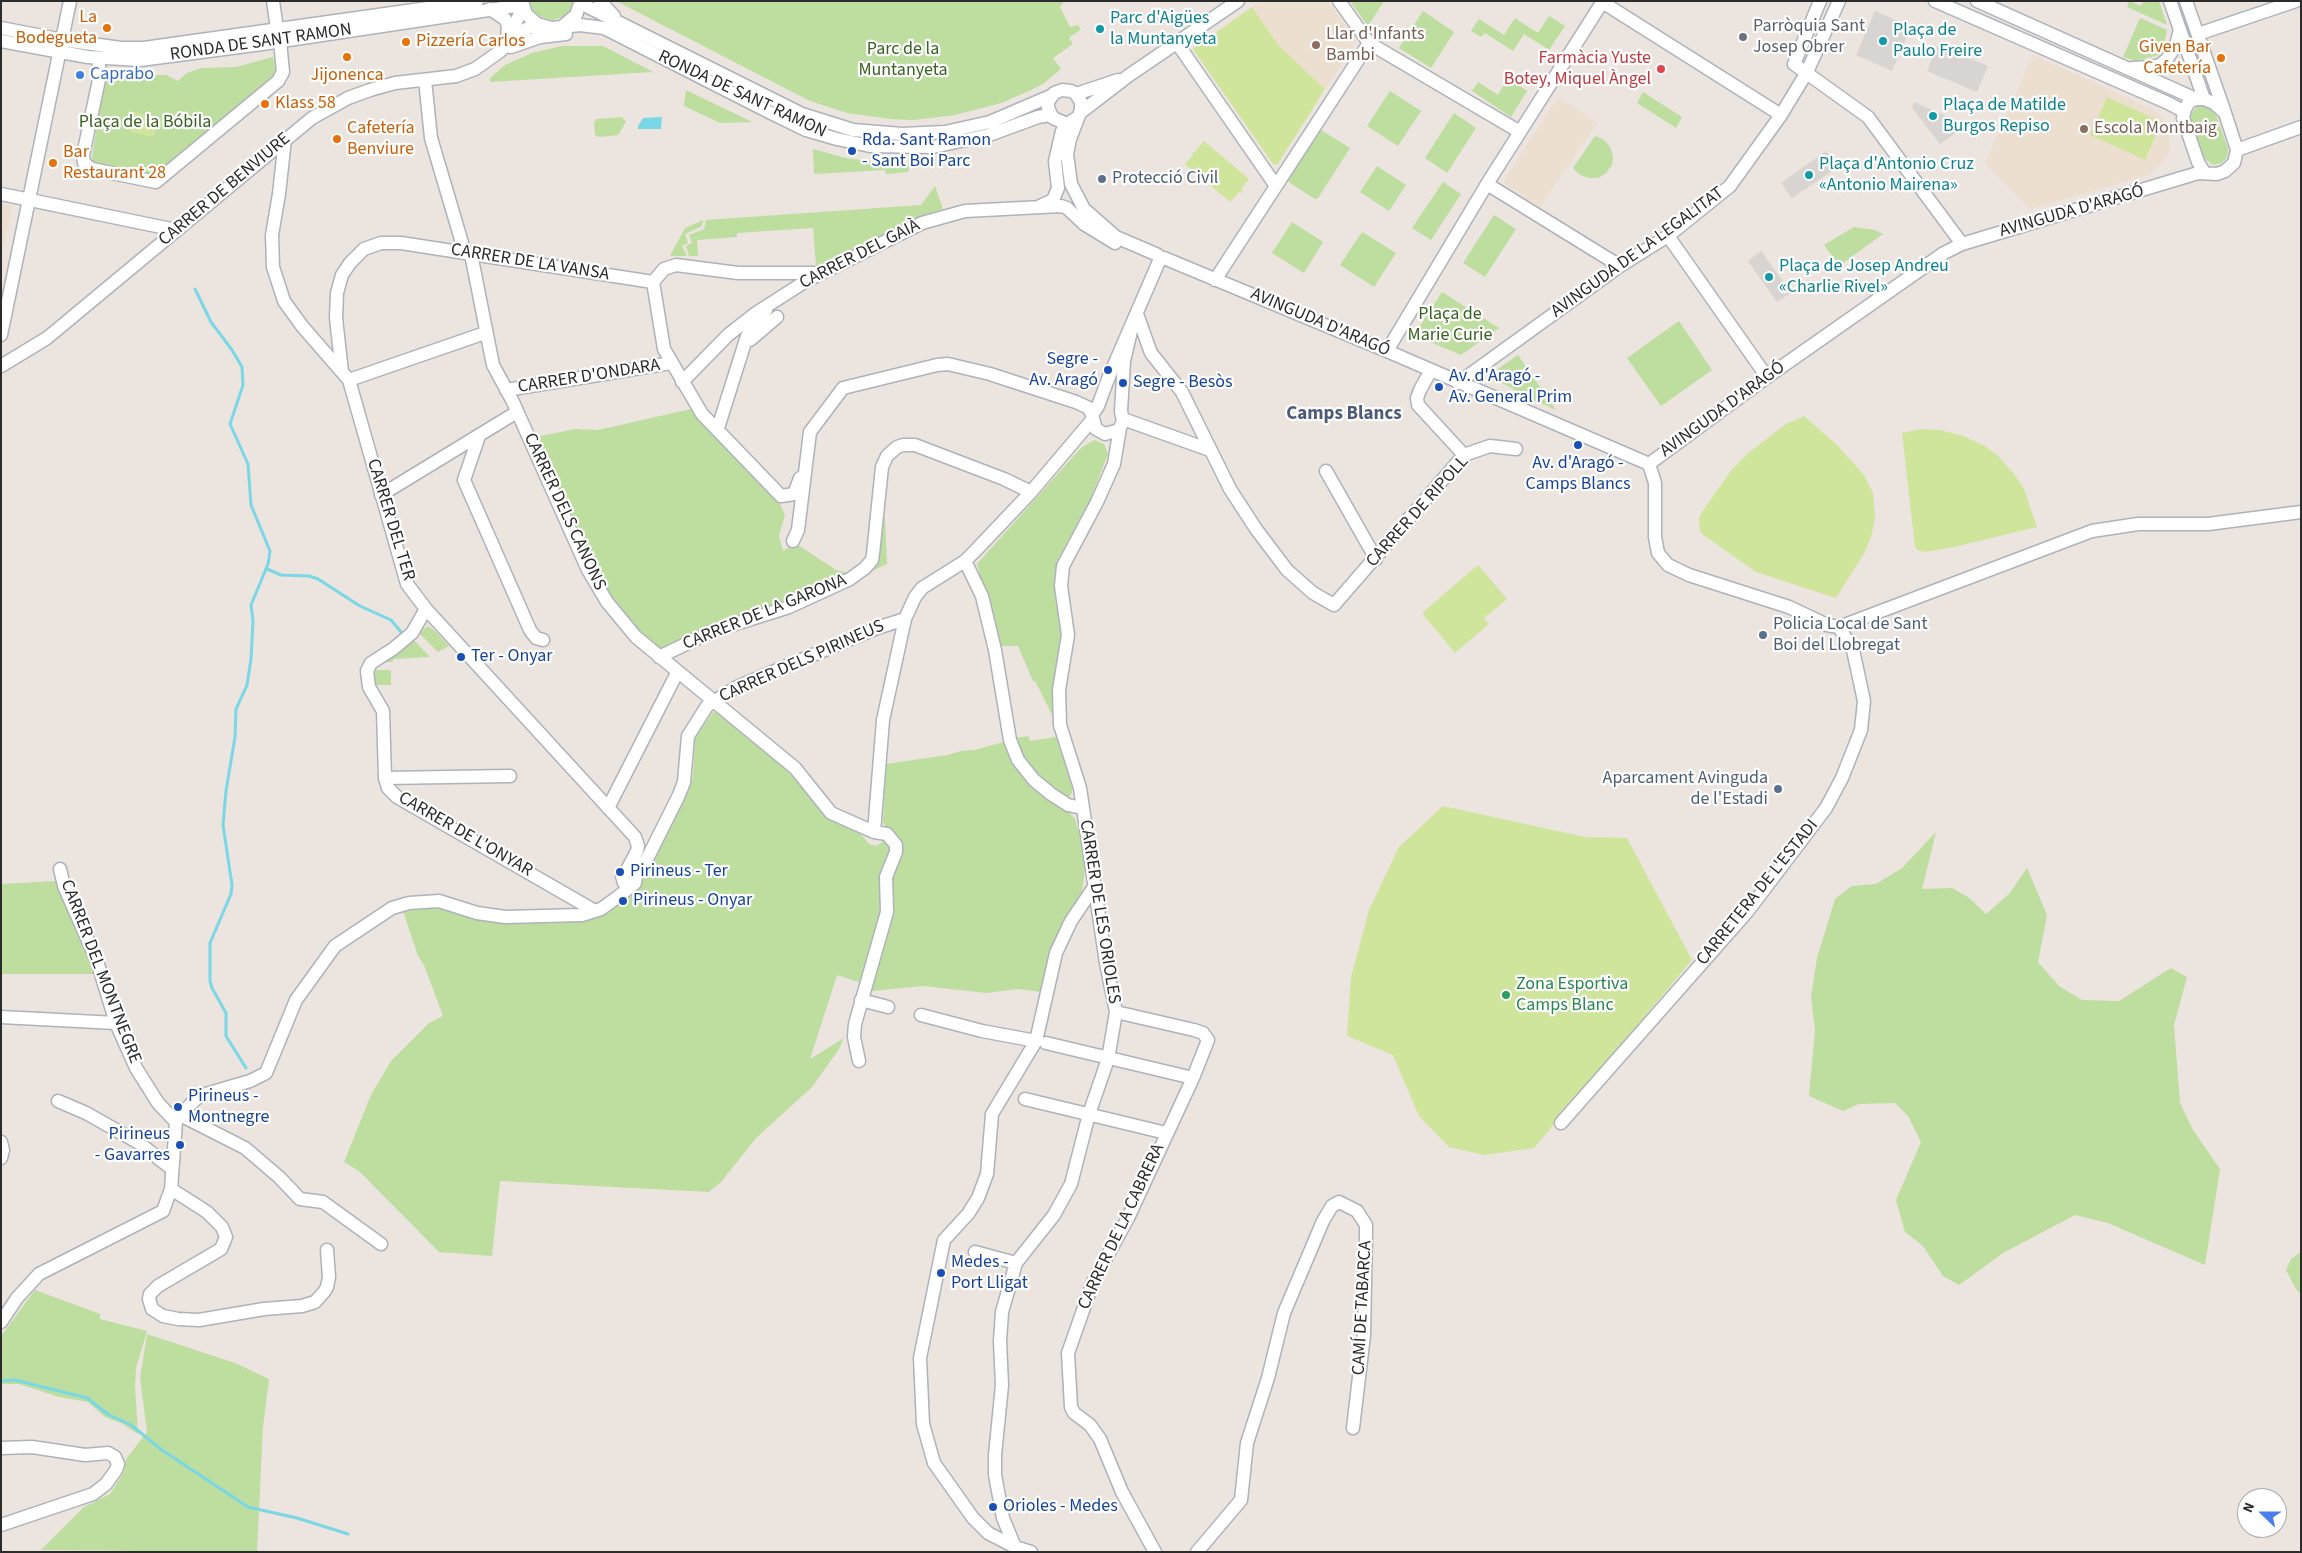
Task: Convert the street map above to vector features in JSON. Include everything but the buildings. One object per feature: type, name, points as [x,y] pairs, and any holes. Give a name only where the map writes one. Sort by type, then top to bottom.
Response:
[{"type":"street","points":[[1,335],[70,1]]},
{"type":"street","points":[[98,58],[100,75],[83,155],[84,163],[92,169],[156,182],[278,81],[283,72],[273,1]]},
{"type":"street","name":"RONDA DE SANT RAMON","points":[[1,28],[98,58],[140,60],[279,35],[419,5],[477,1]]},
{"type":"street","name":"RONDA DE SANT RAMON","points":[[561,27],[576,16],[583,1],[588,8],[618,28],[770,113],[806,130],[837,140],[870,146],[933,147],[989,135],[1038,117],[1056,123],[1067,124],[1128,76],[1238,1]]},
{"type":"street","name":"RONDA DE SANT RAMON","points":[[600,1],[618,28]]},
{"type":"street","points":[[1339,1],[1369,42],[1520,132]]},
{"type":"street","points":[[1820,1],[1794,64],[1868,118],[1962,244]]},
{"type":"street","name":"AVINGUDA DE LA LEGALITAT","points":[[1458,383],[1620,266],[1668,236],[1730,186],[1781,115],[1807,72],[1839,1]]},
{"type":"street","points":[[1935,1],[2184,111]]},
{"type":"street","points":[[1977,1],[2125,67],[2200,99],[2214,103],[2225,113]]},
{"type":"street","points":[[2170,1],[2200,99]]},
{"type":"street","points":[[2186,1],[2237,150],[2234,163],[2226,170],[2217,174],[2201,167],[2183,118],[2184,111],[2189,102],[2200,99]]},
{"type":"street","points":[[2198,34],[2296,1]]},
{"type":"street","points":[[1387,351],[1487,184],[1603,2],[1781,115]]},
{"type":"street","points":[[522,5],[531,20],[544,27]]},
{"type":"street","name":"RONDA DE SANT RAMON","points":[[1,41],[61,46],[144,48],[279,35],[522,5]]},
{"type":"street","name":"CARRER DE BENVIURE","points":[[499,52],[507,40],[522,5]]},
{"type":"street","points":[[490,9],[505,19],[508,25],[507,40]]},
{"type":"street","name":"RONDA DE SANT RAMON","points":[[544,27],[594,25],[618,28],[802,114],[853,130],[902,134],[945,132],[990,122],[1062,90],[1076,94],[1128,76]]},
{"type":"street","name":"CARRER DE BENVIURE","points":[[1,366],[47,338],[312,118],[348,98],[395,83],[456,76],[470,71],[499,52],[530,27],[544,27]]},
{"type":"street","name":"RONDA DE SANT RAMON","points":[[499,52],[540,37],[587,29],[618,28]]},
{"type":"street","points":[[2125,67],[2142,68],[2160,65],[2167,59],[2176,45],[2180,29]]},
{"type":"street","points":[[1215,280],[1369,42]]},
{"type":"street","points":[[1177,43],[1276,186]]},
{"type":"street","name":"CARRER DELS CANONS","points":[[425,80],[431,138],[468,254],[493,365],[518,412],[595,583],[620,620],[677,673],[714,700],[795,768],[831,813],[874,832],[887,834],[896,845],[896,852],[886,877],[887,912],[861,1000]]},
{"type":"street","points":[[1076,94],[1080,102],[1078,115]]},
{"type":"street","points":[[1053,95],[1048,102],[1056,123],[1061,174],[1072,212]]},
{"type":"street","name":"AVINGUDA D'ARAGÓ","points":[[1078,115],[1068,146],[1068,174],[1074,192],[1084,209],[1116,237],[1158,255],[1159,260]]},
{"type":"street","points":[[1035,208],[1048,204],[1058,188],[1055,161],[1056,123]]},
{"type":"street","points":[[2237,150],[2301,127]]},
{"type":"street","name":"CARRER DEL TER","points":[[285,139],[272,235],[273,267],[284,301],[319,346],[346,376],[407,584],[426,609],[637,841],[637,851],[629,877]]},
{"type":"street","name":"AVINGUDA D'ARAGÓ","points":[[1072,212],[1084,224],[1110,241],[1159,260],[1190,275],[1200,274],[1387,351],[1649,464],[1767,377],[1944,253],[1962,244],[2181,178],[2201,167]]},
{"type":"street","points":[[1487,184],[1620,266]]},
{"type":"street","points":[[1,194],[176,230]]},
{"type":"street","name":"CARRER DEL GAIÀ","points":[[682,382],[737,326],[821,273],[922,223],[947,215],[988,209],[1061,206],[1072,212]]},
{"type":"street","name":"AVINGUDA D'ARAGÓ","points":[[1104,226],[1196,266],[1200,274]]},
{"type":"street","points":[[1668,236],[1767,377]]},
{"type":"street","name":"CARRER DE LA VANSA","points":[[346,376],[336,323],[338,293],[342,275],[350,263],[364,249],[381,243],[401,243],[653,282]]},
{"type":"street","points":[[1065,454],[1094,414],[1159,260]]},
{"type":"street","points":[[821,273],[738,273],[676,265],[664,269],[653,282],[664,349],[682,382],[702,414],[718,428],[779,494],[787,497],[794,494],[799,485],[804,455],[812,428],[843,388],[942,364],[990,374],[1076,402],[1089,408],[1094,414],[1096,429],[1102,433]]},
{"type":"street","points":[[718,428],[747,336],[769,306]]},
{"type":"street","points":[[1137,314],[1151,353],[1182,392],[1210,450]]},
{"type":"street","points":[[744,345],[777,317]]},
{"type":"street","points":[[319,346],[331,336],[336,323]]},
{"type":"street","name":"CARRER DE LES ORIOLES","points":[[1013,1550],[1000,1506],[995,1475],[995,1455],[1002,1385],[1000,1326],[1004,1299],[1016,1263],[1054,1215],[1072,1184],[1090,1114],[1108,1059],[1116,1012],[1094,887],[1080,788],[1060,724],[1059,690],[1068,635],[1061,586],[1063,566],[1067,556],[1097,502],[1116,457],[1121,419],[1124,361],[1132,327]]},
{"type":"street","points":[[346,376],[485,333]]},
{"type":"street","name":"CARRER D'ONDARA","points":[[506,390],[671,363]]},
{"type":"street","points":[[1430,370],[1420,390],[1418,405],[1464,456]]},
{"type":"street","points":[[874,832],[882,720],[905,619],[915,597],[922,588],[965,561],[1082,438],[1102,433],[1115,433],[1121,419],[1118,406],[1108,403],[1094,414]]},
{"type":"street","points":[[382,495],[518,412]]},
{"type":"street","points":[[1121,419],[1210,450]]},
{"type":"street","name":"CARRER DE LES ORIOLES","points":[[1102,433],[1112,448],[1109,472]]},
{"type":"street","points":[[479,436],[464,480],[530,630],[536,638],[543,640]]},
{"type":"street","points":[[793,541],[798,530],[809,442]]},
{"type":"street","name":"CARRER DE LA GARONA","points":[[659,657],[713,631],[789,607],[850,579],[865,568],[872,560],[882,467],[887,456],[897,447],[914,445],[1004,479],[1031,492]]},
{"type":"street","name":"CARRER DE RIPOLL","points":[[1210,450],[1242,508],[1287,570],[1313,593],[1334,605],[1464,456],[1490,446],[1516,449]]},
{"type":"street","points":[[1649,464],[1655,483],[1655,537],[1658,553],[1668,565],[1690,575],[1789,607],[1827,624],[1839,627],[2092,531],[2138,524],[2208,524],[2301,512]]},
{"type":"street","points":[[1326,471],[1376,559]]},
{"type":"street","points":[[965,561],[982,596],[996,650],[1010,740],[1018,760],[1034,780],[1051,794],[1068,805],[1082,808]]},
{"type":"street","name":"CARRER DE L'ONYAR","points":[[426,609],[412,633],[394,649],[371,663],[367,671],[369,687],[384,711],[388,788],[392,794],[598,910]]},
{"type":"street","name":"CARRER DELS PIRINEUS","points":[[598,910],[629,877],[660,834],[684,782],[688,736],[707,706],[737,687],[877,628],[905,619]]},
{"type":"street","name":"CARRETERA DE L'ESTADI","points":[[1561,1123],[1747,912],[1826,808],[1842,778],[1861,730],[1864,700],[1853,650],[1839,627]]},
{"type":"street","points":[[608,808],[677,673]]},
{"type":"street","points":[[386,778],[510,776]]},
{"type":"street","name":"CARRER DEL MONTNEGRE","points":[[60,869],[64,886],[97,961],[116,1024],[136,1068],[153,1096],[178,1118]]},
{"type":"street","name":"CARRER DELS PIRINEUS","points":[[178,1118],[199,1096],[250,1081],[266,1073],[296,1000],[329,953],[335,946],[400,905],[439,901],[477,913],[505,918],[575,915],[598,910],[619,896],[629,877]]},
{"type":"street","points":[[1031,1552],[1013,1550],[982,1527],[934,1463],[923,1424],[920,1358],[944,1240],[968,1214],[978,1198],[987,1174],[992,1114],[1041,1042],[1056,953],[1071,921],[1094,887]]},
{"type":"street","points":[[858,1061],[854,1037],[861,1000],[888,1007]]},
{"type":"street","name":"CARRER DE LA CABRERA","points":[[1116,1012],[1194,1030],[1206,1036],[1206,1046],[1193,1078],[1128,1218],[1093,1282],[1068,1353],[1071,1406],[1074,1413],[1090,1425],[1100,1440],[1122,1492],[1155,1552]]},
{"type":"street","points":[[922,1015],[982,1031],[1041,1042],[1193,1078]]},
{"type":"street","points":[[1,1017],[116,1024]]},
{"type":"street","points":[[1025,1099],[1166,1133]]},
{"type":"street","points":[[58,1101],[86,1113],[139,1144],[172,1169]]},
{"type":"street","points":[[1,1322],[17,1298],[39,1274],[158,1214],[166,1206],[171,1189],[178,1118],[244,1148],[279,1176],[300,1199],[323,1202],[381,1244]]},
{"type":"street","points":[[1,1142],[3,1150],[1,1158]]},
{"type":"street","points":[[171,1189],[207,1212],[222,1227],[226,1237],[221,1249],[153,1290],[148,1299],[150,1305],[154,1311],[163,1316],[199,1320],[308,1304],[320,1298],[327,1286],[327,1250]]},
{"type":"street","name":"CAMÍ DE TABARCA","points":[[1197,1552],[1242,1500],[1247,1443],[1266,1386],[1284,1312],[1324,1220],[1332,1206],[1339,1202],[1357,1211],[1366,1224],[1364,1335],[1353,1428]]},
{"type":"street","points":[[975,1252],[1016,1263]]},
{"type":"street","points":[[1,1448],[26,1447],[85,1455],[108,1453],[113,1454],[117,1460],[114,1473],[106,1484],[93,1494],[1,1526]]},
{"type":"shaded area","name":"Llar d'Infants Bambi","points":[[1261,1],[1328,1],[1355,40],[1354,45],[1325,89],[1279,46],[1252,7]]},
{"type":"shaded area","name":"Plaça de Paulo Freire","points":[[1875,11],[1911,27],[1892,71],[1856,55]]},
{"type":"shaded area","points":[[1938,45],[1988,66],[1977,92],[1927,71]]},
{"type":"shaded area","name":"Escola Montbaig","points":[[2033,55],[2158,112],[2166,123],[2170,135],[2169,152],[2162,164],[2148,175],[2031,209],[1985,163]]},
{"type":"shaded area","points":[[1558,97],[1597,123],[1540,207],[1505,184],[1505,179]]},
{"type":"shaded area","name":"Plaça de Matilde Burgos Repiso","points":[[1914,102],[1967,125],[1940,144],[1912,108]]},
{"type":"shaded area","name":"Plaça d'Antonio Cruz «Antonio Mairena»","points":[[1826,151],[1838,167],[1792,198],[1781,183]]},
{"type":"shaded area","points":[[1,204],[12,206],[1,259]]},
{"type":"shaded area","name":"Plaça de Josep Andreu «Charlie Rivel»","points":[[1761,251],[1791,293],[1777,302],[1748,261]]},
{"type":"green space","points":[[530,1],[574,1],[571,10],[566,16],[552,20],[539,16],[533,10]]},
{"type":"green space","name":"Parc de la Muntanyeta","points":[[616,1],[1064,1],[1060,7],[1070,27],[1078,25],[1081,29],[1069,38],[1073,44],[1053,58],[1061,69],[1043,84],[1031,90],[1001,103],[955,115],[913,120],[890,119],[847,113],[810,101]]},
{"type":"green space","points":[[1350,1],[1384,1],[1368,26]]},
{"type":"green space","points":[[2129,1],[2141,6],[2144,1],[2159,1],[2167,25],[2127,7]]},
{"type":"green space","points":[[1252,7],[1279,46],[1325,89],[1277,165],[1273,164],[1193,49]]},
{"type":"green space","points":[[1423,11],[1454,32],[1431,68],[1399,48]]},
{"type":"green space","points":[[1549,16],[1565,26],[1549,50],[1524,34],[1513,51],[1485,33],[1481,37],[1471,31],[1479,19],[1504,35],[1515,18],[1538,33]]},
{"type":"green space","points":[[2140,18],[2167,30],[2164,45],[2158,55],[2137,61],[2123,57]]},
{"type":"green space","points":[[562,46],[603,46],[653,72],[490,82],[490,78],[505,65],[532,53]]},
{"type":"green space","name":"Plaça de la Bóbila","points":[[273,57],[276,73],[157,174],[152,176],[91,163],[104,83],[114,75],[166,75],[178,81],[187,73],[201,68],[236,67]]},
{"type":"green space","points":[[1508,78],[1527,91],[1511,117],[1472,91],[1478,82],[1498,95]]},
{"type":"green space","points":[[686,90],[752,122],[720,123],[684,106]]},
{"type":"green space","points":[[1390,91],[1421,111],[1398,146],[1367,126]]},
{"type":"green space","points":[[1643,92],[1682,117],[1676,128],[1637,103]]},
{"type":"green space","points":[[2107,97],[2162,122],[2145,160],[2090,135]]},
{"type":"green space","points":[[2198,106],[2206,106],[2215,112],[2228,149],[2227,157],[2222,163],[2213,165],[2205,159],[2190,120],[2192,112]]},
{"type":"green space","points":[[134,112],[159,117],[154,137],[130,132]]},
{"type":"green space","points":[[1454,113],[1476,128],[1447,173],[1425,158]]},
{"type":"green space","points":[[622,117],[626,122],[618,135],[599,137],[595,135],[594,122],[597,119]]},
{"type":"green space","points":[[1321,130],[1350,148],[1318,198],[1315,199],[1288,180]]},
{"type":"green space","points":[[1595,136],[1604,140],[1610,147],[1613,156],[1612,165],[1606,173],[1598,178],[1589,178],[1580,175],[1573,168]]},
{"type":"green space","points":[[1204,141],[1249,179],[1241,189],[1243,192],[1239,192],[1230,202],[1185,164],[1194,154],[1191,152],[1195,152]]},
{"type":"green space","points":[[813,149],[846,158],[888,164],[910,164],[908,172],[886,174],[885,170],[814,174]]},
{"type":"green space","points":[[1377,166],[1406,185],[1389,211],[1360,192]]},
{"type":"green space","points":[[1443,182],[1461,194],[1431,240],[1412,228]]},
{"type":"green space","points":[[935,186],[943,209],[915,218],[821,265],[816,266],[813,228],[737,233],[737,237],[697,240],[698,256],[689,256],[686,246],[692,243],[689,235],[704,229],[706,220],[921,205]]},
{"type":"green space","points":[[1494,215],[1516,229],[1485,277],[1463,263]]},
{"type":"green space","points":[[703,220],[702,226],[685,234],[688,243],[682,246],[687,256],[670,256],[685,228]]},
{"type":"green space","points":[[1292,222],[1323,242],[1304,273],[1272,253]]},
{"type":"green space","points":[[1854,227],[1875,230],[1883,234],[1839,266],[1824,245]]},
{"type":"green space","points":[[1362,232],[1396,253],[1374,287],[1340,265]]},
{"type":"green space","name":"Plaça de Marie Curie","points":[[1442,292],[1499,328],[1461,355],[1414,335]]},
{"type":"green space","points":[[1679,321],[1712,370],[1661,406],[1627,358]]},
{"type":"green space","points":[[1518,355],[1556,410],[1529,398],[1495,379],[1498,369]]},
{"type":"green space","points":[[691,409],[780,504],[785,515],[779,536],[783,551],[795,543],[836,570],[848,573],[773,607],[662,650],[652,644],[613,601],[598,575],[536,437],[575,429],[598,430]]},
{"type":"green space","points":[[1804,416],[1835,443],[1864,475],[1873,493],[1875,517],[1872,534],[1865,552],[1836,598],[1756,572],[1701,533],[1699,524],[1700,515],[1730,472],[1747,454],[1786,424]]},
{"type":"green space","points":[[1920,429],[1940,430],[1963,436],[1985,446],[1998,456],[2015,475],[2024,489],[2037,527],[1954,547],[1924,552],[1918,550],[1915,547],[1902,433]]},
{"type":"green space","points":[[1094,440],[1104,444],[1108,454],[1090,500],[1059,557],[1054,579],[1055,598],[1060,619],[1060,642],[1054,679],[1052,715],[1035,681],[1033,681],[1018,646],[999,646],[977,564],[1081,448]]},
{"type":"green space","points":[[883,517],[885,517],[887,564],[872,571],[878,562]]},
{"type":"green space","points":[[1478,565],[1507,599],[1484,618],[1489,624],[1455,653],[1422,613]]},
{"type":"green space","points":[[428,626],[449,646],[438,652],[419,633]]},
{"type":"green space","points":[[414,640],[430,657],[394,659],[392,662],[382,662],[395,656]]},
{"type":"green space","points":[[375,670],[391,670],[391,685],[375,685],[373,677]]},
{"type":"green space","points":[[713,712],[719,713],[786,769],[828,819],[860,833],[869,844],[877,846],[886,839],[891,847],[883,916],[862,983],[837,975],[810,1059],[844,1038],[839,1049],[812,1087],[756,1138],[721,1182],[709,1192],[500,1181],[492,1256],[439,1252],[359,1171],[344,1162],[371,1095],[391,1061],[429,1023],[443,1016],[424,965],[418,956],[403,911],[438,908],[517,923],[587,920],[607,912],[636,892],[654,861],[689,790],[693,776],[695,738]]},
{"type":"green space","points":[[1028,736],[1030,741],[1056,737],[1072,785],[1070,796],[1061,796],[1027,765],[1015,738]]},
{"type":"green space","points":[[1007,741],[1075,819],[1080,835],[1085,869],[1082,892],[1042,992],[1017,989],[986,993],[923,986],[872,991],[896,837],[883,823],[886,764],[975,750]]},
{"type":"green space","name":"Zona Esportiva Camps Blanc","points":[[1443,806],[1585,837],[1627,838],[1692,960],[1534,1148],[1484,1155],[1449,1147],[1419,1116],[1393,1055],[1347,1036],[1351,977],[1369,910],[1399,847]]},
{"type":"green space","points":[[1936,832],[1922,889],[1952,888],[1968,897],[1986,914],[2009,894],[2027,868],[2047,915],[2038,962],[2059,986],[2082,1000],[2119,1001],[2171,968],[2187,977],[2174,1025],[2180,1103],[2193,1130],[2220,1169],[2205,1265],[2108,1223],[2075,1215],[2003,1253],[1959,1285],[1943,1276],[1923,1246],[1905,1232],[1896,1200],[1921,1142],[1908,1116],[1895,1103],[1859,1104],[1843,1111],[1809,1096],[1815,1030],[1811,997],[1817,958],[1835,899],[1852,886],[1876,884],[1902,868]]},
{"type":"green space","points":[[56,881],[96,974],[1,974],[1,884]]},
{"type":"green space","points":[[2301,1252],[2301,1294],[2296,1289],[2286,1270],[2291,1259]]},
{"type":"green space","points":[[35,1290],[100,1314],[100,1319],[147,1331],[136,1368],[135,1386],[138,1434],[123,1424],[105,1417],[88,1402],[59,1397],[19,1384],[1,1384],[1,1336]]},
{"type":"green space","points":[[147,1334],[235,1363],[269,1379],[263,1427],[257,1552],[41,1550],[84,1507],[110,1494],[124,1472],[126,1459],[147,1432],[140,1378]]},
{"type":"water","points":[[662,117],[661,129],[638,129],[643,118]]},
{"type":"waterway","points":[[195,289],[211,322],[242,367],[243,385],[230,424],[248,464],[251,505],[270,551],[268,564],[251,605],[253,621],[251,659],[247,685],[236,709],[235,737],[226,791],[223,825],[232,885],[231,894],[210,943],[210,981],[212,988],[226,1013],[226,1036],[246,1068]]},
{"type":"waterway","points":[[267,569],[281,575],[309,576],[318,579],[360,606],[391,620],[401,632]]},
{"type":"waterway","points":[[1,1381],[15,1380],[87,1398],[109,1415],[131,1425],[162,1450],[248,1507],[297,1518],[348,1534]]},
{"type":"place","name":"La Bodegueta","points":[[107,28]]},
{"type":"place","name":"Parc d'Aigües la Muntanyeta","points":[[1100,29]]},
{"type":"place","name":"Parròquia Sant Josep Obrer","points":[[1743,37]]},
{"type":"place","name":"Plaça de Paulo Freire","points":[[1883,41]]},
{"type":"place","name":"Pizzería Carlos","points":[[406,42]]},
{"type":"place","name":"Llar d'Infants Bambi","points":[[1316,45]]},
{"type":"place","name":"Jijonenca","points":[[347,57]]},
{"type":"place","name":"Given Bar Cafetería","points":[[2221,58]]},
{"type":"place","name":"Farmàcia Yuste Botey, Miquel Àngel","points":[[1661,69]]},
{"type":"place","name":"Caprabo","points":[[80,75]]},
{"type":"place","name":"Klass 58","points":[[265,104]]},
{"type":"place","name":"Plaça de Matilde Burgos Repiso","points":[[1933,116]]},
{"type":"place","name":"Escola Montbaig","points":[[2084,129]]},
{"type":"place","name":"Cafetería Benviure","points":[[337,139]]},
{"type":"place","name":"Rda. Sant Ramon - Sant Boi Parc","points":[[852,151]]},
{"type":"place","name":"Bar Restaurant 28","points":[[53,163]]},
{"type":"place","name":"Plaça d'Antonio Cruz «Antonio Mairena»","points":[[1809,175]]},
{"type":"place","name":"Protecció Civil","points":[[1102,179]]},
{"type":"place","name":"Plaça de Josep Andreu «Charlie Rivel»","points":[[1769,277]]},
{"type":"place","name":"Segre - Av. Aragó","points":[[1108,370]]},
{"type":"place","name":"Segre - Besòs","points":[[1123,383]]},
{"type":"place","name":"Av. d'Aragó - Av. General Prim","points":[[1439,387]]},
{"type":"place","name":"Av. d'Aragó - Camps Blancs","points":[[1578,445]]},
{"type":"place","name":"Policia Local de Sant Boi del Llobregat","points":[[1763,635]]},
{"type":"place","name":"Ter - Onyar","points":[[461,657]]},
{"type":"place","name":"Aparcament Avinguda de l'Estadi","points":[[1778,789]]},
{"type":"place","name":"Pirineus - Ter","points":[[620,872]]},
{"type":"place","name":"Pirineus - Onyar","points":[[623,901]]},
{"type":"place","name":"Zona Esportiva Camps Blanc","points":[[1506,995]]},
{"type":"place","name":"Pirineus - Montnegre","points":[[178,1107]]},
{"type":"place","name":"Pirineus - Gavarres","points":[[180,1145]]},
{"type":"place","name":"Medes - Port Lligat","points":[[941,1273]]},
{"type":"place","name":"Orioles - Medes","points":[[993,1507]]},
{"type":"district","name":"Camps Blancs","points":[[1344,415]]}]
